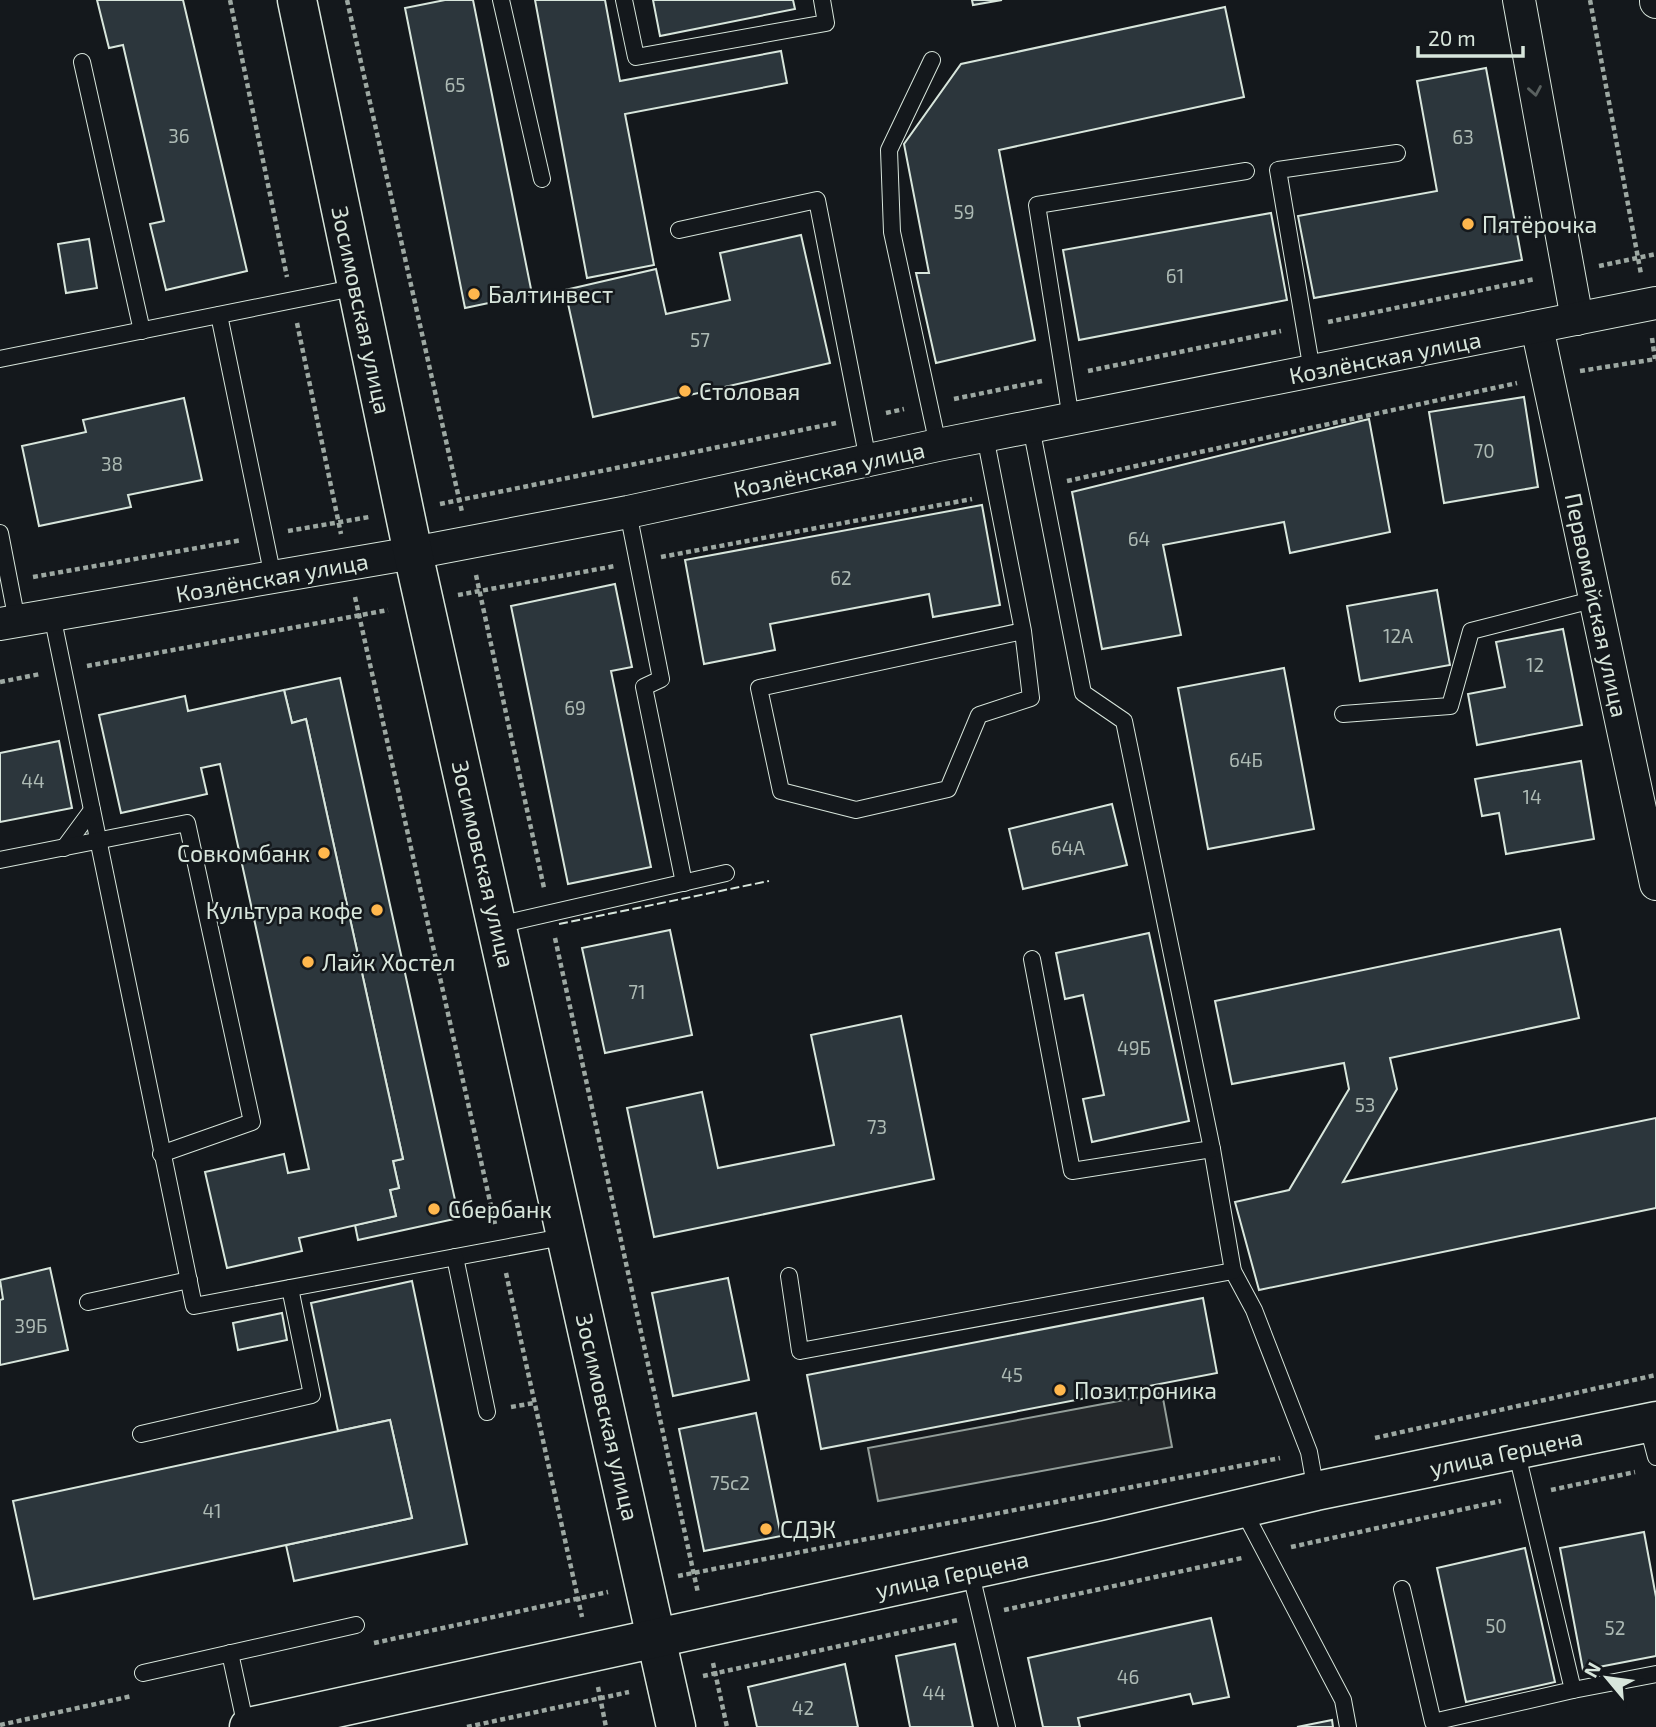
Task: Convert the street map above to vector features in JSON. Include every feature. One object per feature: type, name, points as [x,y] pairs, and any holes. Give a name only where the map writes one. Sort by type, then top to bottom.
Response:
[{"type":"street","name":"Зосимовская улица","points":[[297,0],[414,553],[676,1727]]},
{"type":"street","points":[[1519,0],[1577,319]]},
{"type":"street","name":"Козлёнская улица","points":[[8,623],[414,553],[628,512],[938,445],[1652,304]]},
{"type":"street","name":"Первомайская улица","points":[[1537,327],[1656,884]]},
{"type":"street","name":"улица Герцена","points":[[248,1727],[297,1722],[590,1653],[1316,1491],[1516,1450],[1653,1434]]},
{"type":"lane","points":[[501,0],[542,179]]},
{"type":"lane","points":[[624,0],[636,57],[826,23],[822,0]]},
{"type":"lane","points":[[932,60],[889,150],[891,232],[938,445]]},
{"type":"lane","points":[[82,61],[142,331]]},
{"type":"lane","points":[[1312,371],[1278,170],[1397,153]]},
{"type":"lane","points":[[1071,419],[1037,205],[1246,171]]},
{"type":"lane","points":[[679,229],[817,200],[868,460]]},
{"type":"lane","points":[[0,359],[358,287]]},
{"type":"lane","points":[[219,315],[273,577]]},
{"type":"lane","points":[[1031,427],[1083,693],[1124,721],[1212,1149],[1233,1272],[1254,1310],[1309,1452],[1316,1491]]},
{"type":"lane","points":[[985,436],[1023,631],[1031,698],[979,715],[948,789],[856,810],[781,791],[759,688],[1023,631]]},
{"type":"lane","points":[[628,512],[661,679],[644,687],[684,883]]},
{"type":"lane","points":[[0,533],[9,581],[8,623]]},
{"type":"lane","points":[[1343,714],[1450,706],[1471,631],[1596,599]]},
{"type":"lane","points":[[51,615],[194,1306],[568,1236]]},
{"type":"lane","points":[[64,848],[92,810]]},
{"type":"lane","points":[[0,860],[99,843],[187,823],[252,1122],[161,1154]]},
{"type":"lane","points":[[498,925],[726,873]]},
{"type":"lane","points":[[1032,959],[1072,1171],[1212,1149]]},
{"type":"lane","points":[[455,1257],[487,1412]]},
{"type":"lane","points":[[789,1276],[800,1351],[1233,1272]]},
{"type":"lane","points":[[88,1302],[189,1280]]},
{"type":"lane","points":[[141,1434],[312,1395],[290,1288]]},
{"type":"lane","points":[[1516,1450],[1573,1690]]},
{"type":"lane","points":[[1242,1508],[1343,1700],[1348,1727]]},
{"type":"lane","points":[[970,1570],[1007,1727]]},
{"type":"lane","points":[[1402,1589],[1433,1722],[1656,1674]]},
{"type":"lane","points":[[143,1673],[356,1625]]},
{"type":"lane","points":[[230,1653],[248,1727]]},
{"type":"path","points":[[230,0],[359,617],[606,1727]]},
{"type":"path","points":[[347,0],[480,591],[727,1727]]},
{"type":"path","points":[[1590,0],[1638,257],[1652,304]]},
{"type":"path","points":[[1638,257],[1656,254]]},
{"type":"path","points":[[9,581],[459,501]]},
{"type":"path","points":[[0,682],[359,617],[480,591]]},
{"type":"path","points":[[1362,1441],[1656,1375]]},
{"type":"path","points":[[693,1572],[1309,1452]]},
{"type":"path","points":[[467,1727],[1643,1470]]},
{"type":"shaded area","points":[[1162,1393],[1172,1447],[878,1501],[868,1448]]},
{"type":"building","points":[[97,0],[183,0],[247,271],[166,290],[150,224],[164,221],[123,45],[109,48]]},
{"type":"building","points":[[445,0],[473,0],[532,294],[465,308],[405,8]]},
{"type":"building","points":[[535,0],[605,0],[620,81],[781,51],[787,83],[625,114],[654,265],[587,278]]},
{"type":"building","points":[[653,0],[793,0],[795,9],[660,36]]},
{"type":"building","points":[[972,0],[1002,0],[973,5]]},
{"type":"building","points":[[1225,7],[1244,97],[999,150],[1035,340],[936,363],[916,273],[929,273],[904,144],[961,64]]},
{"type":"building","points":[[1486,68],[1522,260],[1314,298],[1298,216],[1437,191],[1417,81]]},
{"type":"building","points":[[1271,213],[1287,300],[1079,340],[1063,250]]},
{"type":"building","points":[[801,235],[830,363],[593,417],[565,290],[656,269],[666,314],[730,300],[720,253]]},
{"type":"building","points":[[89,239],[97,288],[66,293],[58,244]]},
{"type":"building","points":[[1524,397],[1538,487],[1444,503],[1429,412]]},
{"type":"building","points":[[184,398],[202,480],[128,495],[131,507],[39,526],[22,446],[86,432],[83,420]]},
{"type":"building","points":[[1369,419],[1390,532],[1290,553],[1284,522],[1163,545],[1181,635],[1102,649],[1072,492]]},
{"type":"building","points":[[982,505],[1000,605],[933,617],[929,594],[770,624],[775,650],[704,664],[685,560]]},
{"type":"building","points":[[615,584],[632,667],[611,671],[651,867],[568,884],[511,606]]},
{"type":"building","points":[[1437,590],[1450,665],[1360,681],[1347,606]]},
{"type":"building","points":[[1563,629],[1582,725],[1477,745],[1468,694],[1505,687],[1496,642]]},
{"type":"building","points":[[1284,668],[1314,829],[1208,849],[1178,688]]},
{"type":"building","points":[[340,678],[459,1218],[358,1240],[355,1225],[396,1216],[390,1190],[399,1188],[393,1161],[403,1159],[306,719],[292,723],[284,690]]},
{"type":"building","points":[[284,690],[292,723],[306,719],[403,1159],[393,1161],[399,1188],[390,1190],[396,1216],[299,1238],[302,1251],[227,1268],[205,1172],[284,1154],[288,1173],[309,1169],[220,764],[201,768],[207,794],[121,813],[99,715],[185,696],[188,711]]},
{"type":"building","points":[[59,741],[72,808],[0,822],[0,753]]},
{"type":"building","points":[[1581,761],[1594,839],[1506,854],[1499,813],[1482,816],[1475,779]]},
{"type":"building","points":[[1112,804],[1127,865],[1023,889],[1009,829]]},
{"type":"building","points":[[1560,929],[1579,1018],[1390,1058],[1397,1089],[1343,1182],[1656,1118],[1656,1208],[1259,1290],[1235,1202],[1289,1190],[1349,1089],[1344,1063],[1232,1084],[1215,1001]]},
{"type":"building","points":[[670,930],[692,1035],[605,1053],[582,948]]},
{"type":"building","points":[[1149,933],[1189,1121],[1092,1142],[1083,1099],[1104,1095],[1083,995],[1065,999],[1056,953]]},
{"type":"building","points":[[901,1016],[934,1179],[654,1237],[627,1108],[702,1092],[718,1168],[834,1145],[811,1035]]},
{"type":"building","points":[[50,1268],[68,1350],[0,1365],[0,1300],[3,1299],[0,1280]]},
{"type":"building","points":[[728,1278],[749,1380],[673,1396],[652,1293]]},
{"type":"building","points":[[412,1281],[467,1544],[294,1581],[286,1545],[412,1518],[390,1420],[338,1431],[311,1303]]},
{"type":"building","points":[[1203,1298],[1217,1373],[821,1449],[807,1375]]},
{"type":"building","points":[[282,1313],[287,1340],[238,1350],[233,1323]]},
{"type":"building","points":[[756,1413],[781,1536],[704,1551],[679,1429]]},
{"type":"building","points":[[390,1420],[412,1518],[34,1599],[13,1501]]},
{"type":"building","points":[[1644,1532],[1656,1597],[1656,1656],[1583,1670],[1560,1548]]},
{"type":"building","points":[[1525,1548],[1555,1682],[1466,1702],[1437,1568]]},
{"type":"building","points":[[1211,1618],[1229,1697],[1193,1704],[1190,1694],[1078,1718],[1080,1727],[1043,1727],[1028,1658]]},
{"type":"building","points":[[955,1644],[973,1727],[910,1727],[896,1656]]},
{"type":"building","points":[[845,1664],[858,1727],[757,1727],[748,1687]]},
{"type":"building","points":[[1332,1720],[1333,1727],[1297,1727]]},
{"type":"fence","points":[[559,924],[769,881]]},
{"type":"place","name":"Пятёрочка","points":[[1468,224]]},
{"type":"place","name":"Балтинвест","points":[[474,294]]},
{"type":"place","name":"Столовая","points":[[685,391]]},
{"type":"place","name":"Совкомбанк","points":[[324,853]]},
{"type":"place","name":"Культура кофе","points":[[377,910]]},
{"type":"place","name":"Лайк Хостел","points":[[308,962]]},
{"type":"place","name":"Сбербанк","points":[[434,1209]]},
{"type":"place","name":"Позитроника","points":[[1060,1390]]},
{"type":"place","name":"СДЭК","points":[[766,1529]]}]
